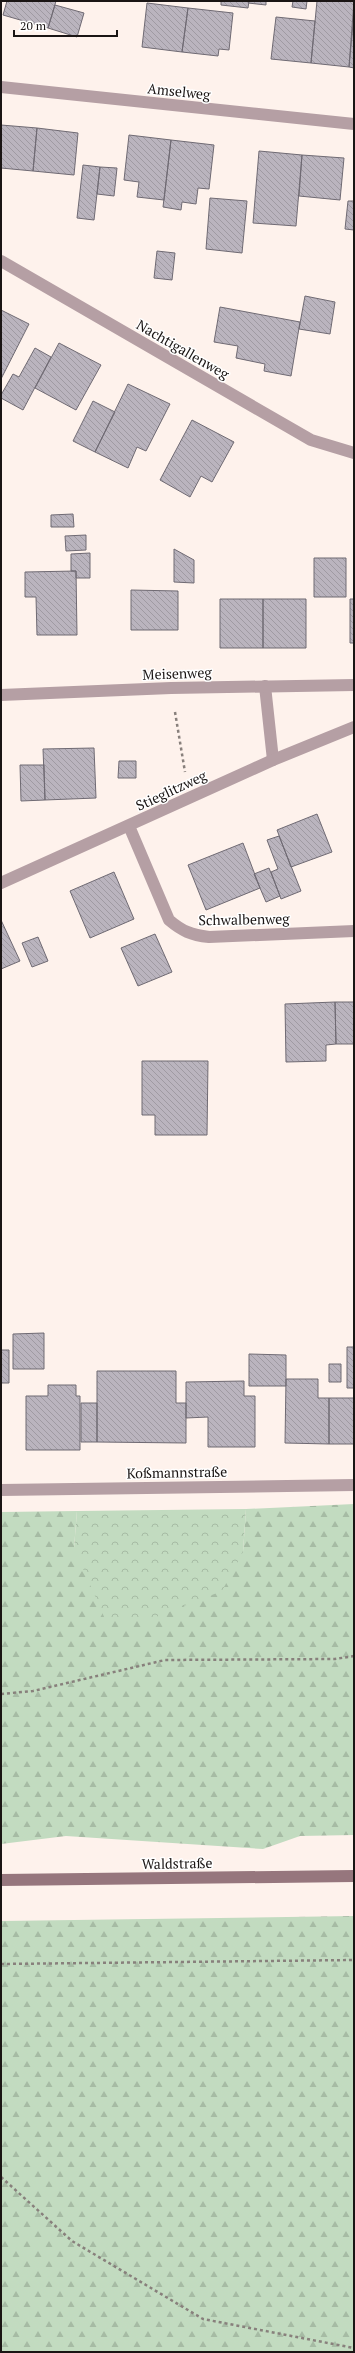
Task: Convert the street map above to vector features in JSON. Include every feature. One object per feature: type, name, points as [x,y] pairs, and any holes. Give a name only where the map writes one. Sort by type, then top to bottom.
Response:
[{"type":"street","name":"Amselweg","points":[[1,87],[354,124]]},
{"type":"street","name":"Nachtigallenweg","points":[[1,261],[311,440],[354,453]]},
{"type":"street","name":"Meisenweg","points":[[1,695],[171,688],[354,685]]},
{"type":"street","points":[[265,686],[273,760]]},
{"type":"street","name":"Stieglitzweg","points":[[1,884],[273,760],[354,727]]},
{"type":"street","name":"Schwalbenweg","points":[[129,826],[168,920],[181,930],[194,936],[354,931]]},
{"type":"street","name":"Koßmannstraße","points":[[1,1490],[354,1485]]},
{"type":"street","name":"Waldstraße","points":[[1,1880],[354,1876]]},
{"type":"path","points":[[171,688],[189,798]]},
{"type":"path","points":[[1,1694],[33,1691],[165,1660],[335,1660],[354,1656]]},
{"type":"path","points":[[1,1964],[354,1960]]},
{"type":"path","points":[[1,2177],[72,2241],[203,2319],[354,2348]]},
{"type":"green space","points":[[354,1504],[354,1835],[300,1836],[263,1849],[66,1836],[1,1844],[1,1512],[77,1511],[74,1548],[243,1552],[246,1509]]},
{"type":"green space","points":[[246,1509],[243,1552],[222,1591],[151,1619],[105,1619],[74,1548],[77,1511]]},
{"type":"green space","points":[[354,1916],[354,2352],[1,2352],[1,1921]]},
{"type":"building","points":[[7,1],[56,1],[48,28],[3,15]]},
{"type":"building","points":[[221,1],[249,1],[248,8],[221,5]]},
{"type":"building","points":[[249,1],[266,1],[266,5],[248,3]]},
{"type":"building","points":[[293,1],[307,1],[306,9],[292,7]]},
{"type":"building","points":[[317,1],[354,1],[349,67],[311,63]]},
{"type":"building","points":[[147,3],[188,8],[182,52],[142,47]]},
{"type":"building","points":[[55,5],[84,13],[77,37],[48,28]]},
{"type":"building","points":[[188,8],[233,13],[229,50],[219,49],[218,56],[182,52]]},
{"type":"building","points":[[354,13],[354,68],[349,67]]},
{"type":"building","points":[[276,17],[315,21],[311,63],[271,59]]},
{"type":"building","points":[[1,125],[37,128],[33,171],[1,168]]},
{"type":"building","points":[[37,128],[78,133],[74,175],[33,171]]},
{"type":"building","points":[[129,135],[171,140],[164,200],[137,197],[139,182],[124,180]]},
{"type":"building","points":[[171,140],[214,145],[209,189],[198,188],[196,204],[182,202],[181,210],[163,207]]},
{"type":"building","points":[[259,151],[302,155],[296,226],[253,223]]},
{"type":"building","points":[[302,155],[344,158],[340,200],[299,196]]},
{"type":"building","points":[[83,165],[100,167],[94,220],[77,218]]},
{"type":"building","points":[[100,167],[117,168],[114,196],[97,194]]},
{"type":"building","points":[[210,198],[247,201],[242,253],[206,249]]},
{"type":"building","points":[[348,201],[354,201],[354,230],[345,229]]},
{"type":"building","points":[[157,251],[175,253],[172,280],[154,278]]},
{"type":"building","points":[[305,296],[335,302],[330,334],[299,329]]},
{"type":"building","points":[[220,307],[300,322],[291,376],[264,371],[265,364],[236,358],[238,346],[214,342]]},
{"type":"building","points":[[1,310],[29,324],[1,379]]},
{"type":"building","points":[[59,343],[101,365],[76,410],[35,388]]},
{"type":"building","points":[[35,348],[51,357],[23,410],[1,398],[1,395],[13,374],[19,377]]},
{"type":"building","points":[[128,384],[170,404],[146,451],[137,447],[128,468],[95,452]]},
{"type":"building","points":[[93,401],[115,412],[95,452],[73,441]]},
{"type":"building","points":[[192,420],[234,442],[212,482],[201,476],[190,497],[160,480]]},
{"type":"building","points":[[73,514],[74,527],[51,527],[51,515]]},
{"type":"building","points":[[86,535],[86,550],[66,551],[65,536]]},
{"type":"building","points":[[174,549],[194,560],[194,583],[174,582]]},
{"type":"building","points":[[90,553],[90,578],[76,578],[76,571],[71,571],[71,554]]},
{"type":"building","points":[[314,558],[346,558],[346,597],[314,597]]},
{"type":"building","points":[[76,571],[77,635],[37,635],[36,597],[25,597],[25,572]]},
{"type":"building","points":[[131,590],[178,591],[178,630],[131,630]]},
{"type":"building","points":[[220,599],[263,599],[263,648],[220,648]]},
{"type":"building","points":[[263,599],[306,599],[306,648],[263,648]]},
{"type":"building","points":[[350,599],[354,599],[354,643],[350,643]]},
{"type":"building","points":[[94,748],[96,798],[45,800],[43,749]]},
{"type":"building","points":[[119,761],[136,761],[136,778],[118,778]]},
{"type":"building","points":[[20,765],[44,765],[45,800],[21,801]]},
{"type":"building","points":[[317,814],[332,852],[291,867],[277,830]]},
{"type":"building","points":[[279,836],[301,891],[281,899],[271,872],[278,869],[267,840]]},
{"type":"building","points":[[243,843],[260,888],[206,910],[188,865]]},
{"type":"building","points":[[269,868],[280,896],[266,902],[254,874]]},
{"type":"building","points":[[114,872],[134,919],[90,938],[70,891]]},
{"type":"building","points":[[1,920],[20,961],[1,969]]},
{"type":"building","points":[[155,934],[172,972],[138,986],[121,948]]},
{"type":"building","points":[[38,937],[48,961],[32,967],[22,943]]},
{"type":"building","points":[[335,1002],[336,1044],[326,1045],[326,1061],[286,1062],[285,1004]]},
{"type":"building","points":[[335,1002],[354,1002],[354,1044],[336,1044]]},
{"type":"building","points":[[142,1061],[208,1061],[207,1135],[155,1135],[155,1115],[142,1115]]},
{"type":"building","points":[[44,1333],[44,1369],[13,1369],[13,1334]]},
{"type":"building","points":[[347,1347],[354,1347],[354,1388],[347,1388]]},
{"type":"building","points":[[1,1350],[9,1350],[9,1383],[1,1383]]},
{"type":"building","points":[[249,1354],[286,1355],[286,1386],[249,1386]]},
{"type":"building","points":[[329,1364],[341,1364],[341,1382],[329,1382]]},
{"type":"building","points":[[97,1371],[176,1371],[176,1403],[186,1403],[186,1443],[97,1442]]},
{"type":"building","points":[[286,1379],[318,1379],[318,1398],[329,1398],[329,1444],[285,1443]]},
{"type":"building","points":[[244,1381],[244,1396],[255,1396],[255,1447],[208,1447],[208,1417],[186,1418],[186,1382]]},
{"type":"building","points":[[48,1385],[76,1385],[76,1396],[80,1396],[80,1450],[26,1450],[26,1396],[48,1396]]},
{"type":"building","points":[[329,1398],[354,1398],[354,1444],[329,1444]]},
{"type":"building","points":[[81,1403],[97,1403],[97,1442],[81,1442]]}]
